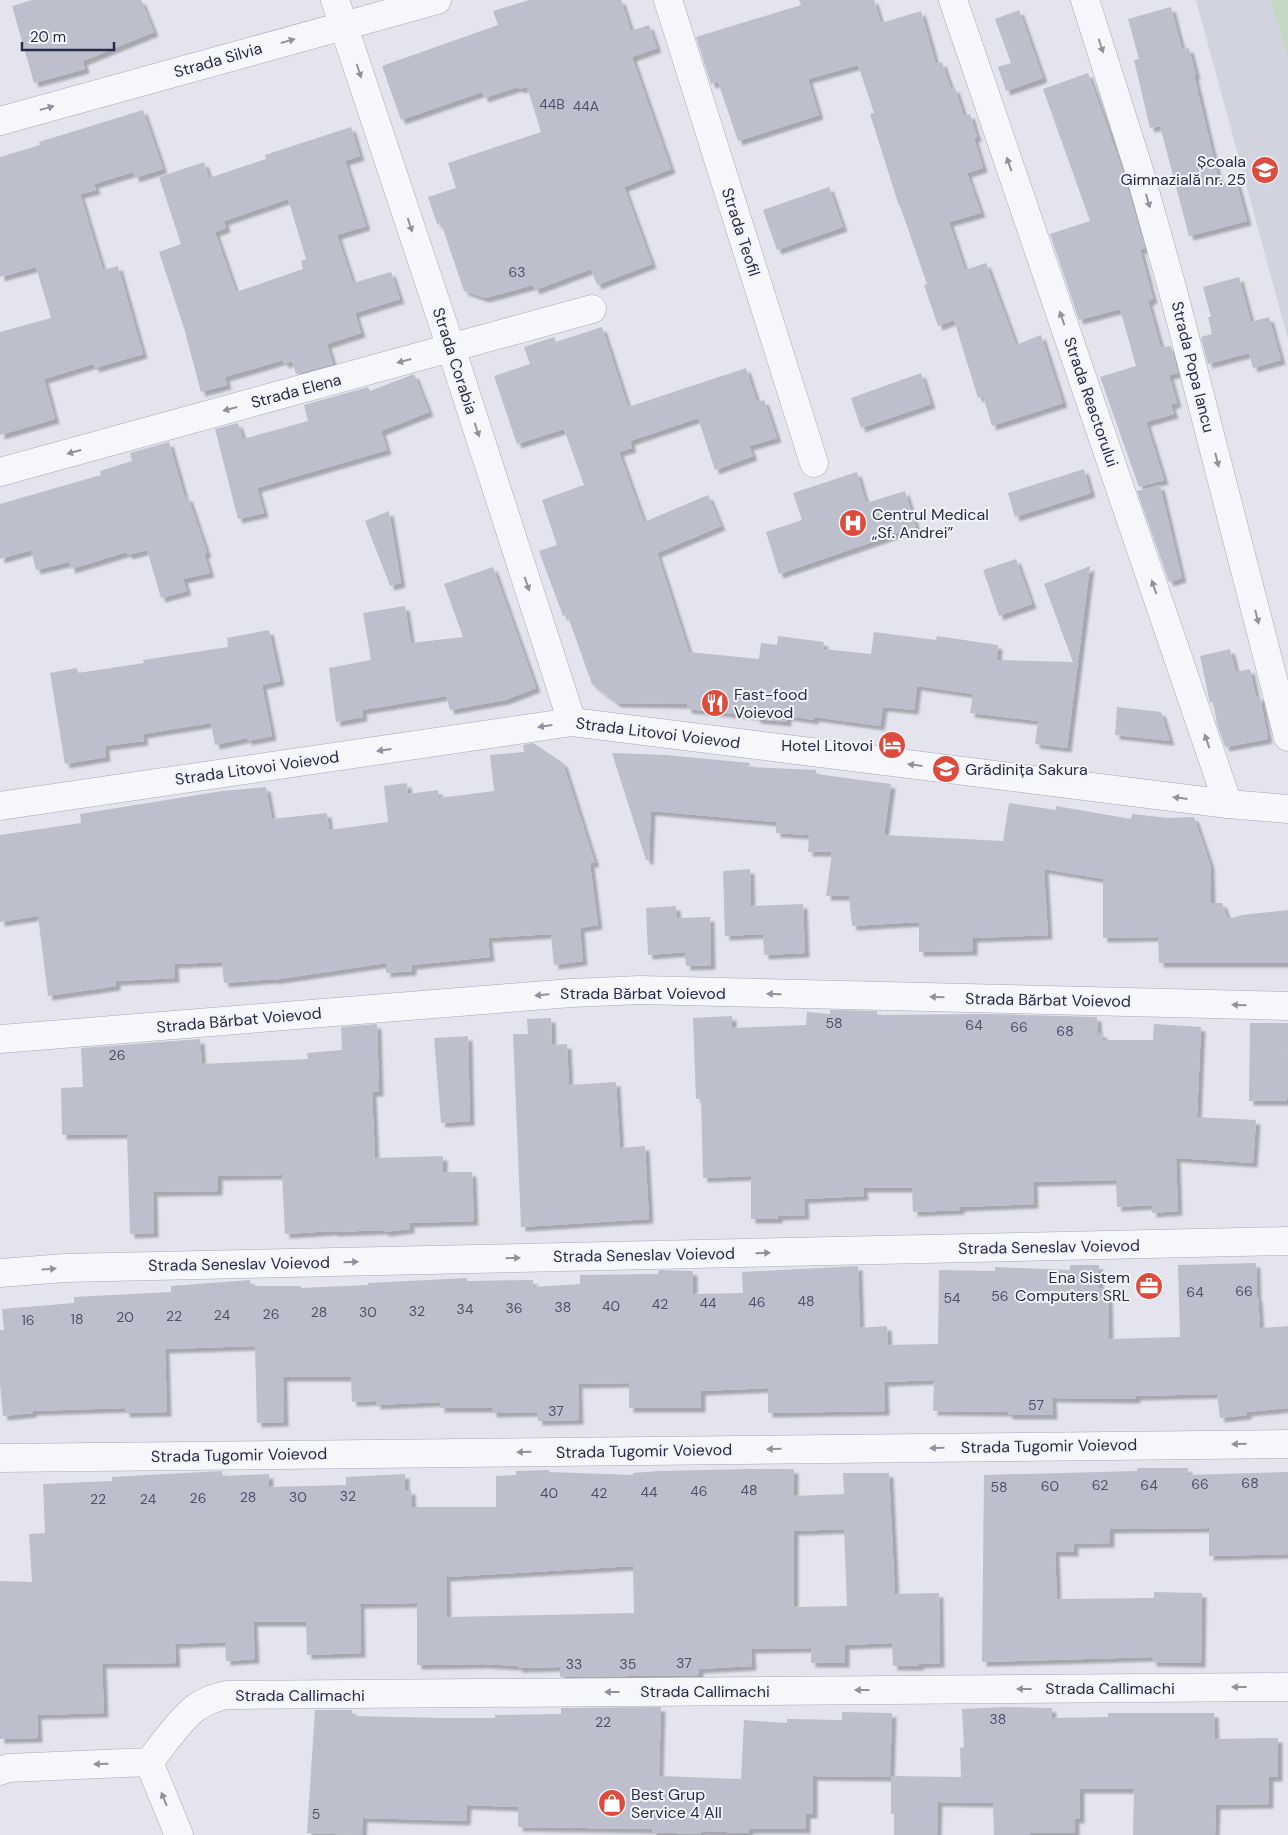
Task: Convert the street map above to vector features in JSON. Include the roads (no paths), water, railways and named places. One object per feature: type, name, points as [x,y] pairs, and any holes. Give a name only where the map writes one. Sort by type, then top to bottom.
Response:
[{"type":"street","name":"Strada Silvia","points":[[0,121],[339,12],[437,0]]},
{"type":"street","name":"Strada Teofil","points":[[668,0],[814,463]]},
{"type":"street","name":"Strada Reactorului","points":[[954,0],[1228,804]]},
{"type":"street","name":"Strada Popa Iancu","points":[[1085,0],[1137,161],[1173,291],[1288,737]]},
{"type":"street","name":"Strada Corabia","points":[[339,12],[451,348],[572,722]]},
{"type":"street","name":"Strada Elena","points":[[0,472],[592,309]]},
{"type":"street","name":"Strada Litovoi Voievod","points":[[0,806],[572,722],[1228,804],[1288,809]]},
{"type":"street","name":"Strada Bărbat Voievod","points":[[0,1039],[571,992],[640,990],[1288,1006]]},
{"type":"street","name":"Strada Seneslav Voievod","points":[[0,1273],[85,1268],[1288,1241]]},
{"type":"street","name":"Strada Tugomir Voievod","points":[[0,1458],[1288,1444]]},
{"type":"street","name":"Strada Callimachi","points":[[149,1762],[195,1709],[209,1700],[226,1695],[1288,1687]]},
{"type":"street","points":[[0,1771],[8,1768],[149,1762],[179,1835]]},
{"type":"place","name":"Școala Gimnazială nr. 25","points":[[1265,170]]},
{"type":"place","name":"Centrul Medical „Sf. Andrei”","points":[[853,523]]},
{"type":"place","name":"Fast-food Voievod","points":[[715,703]]},
{"type":"place","name":"Hotel Litovoi","points":[[892,745]]},
{"type":"place","name":"Grădinița Sakura","points":[[946,769]]},
{"type":"place","name":"Ena Sistem Computers SRL","points":[[1149,1286]]},
{"type":"place","name":"Best Grup Service 4 All","points":[[612,1803]]}]
